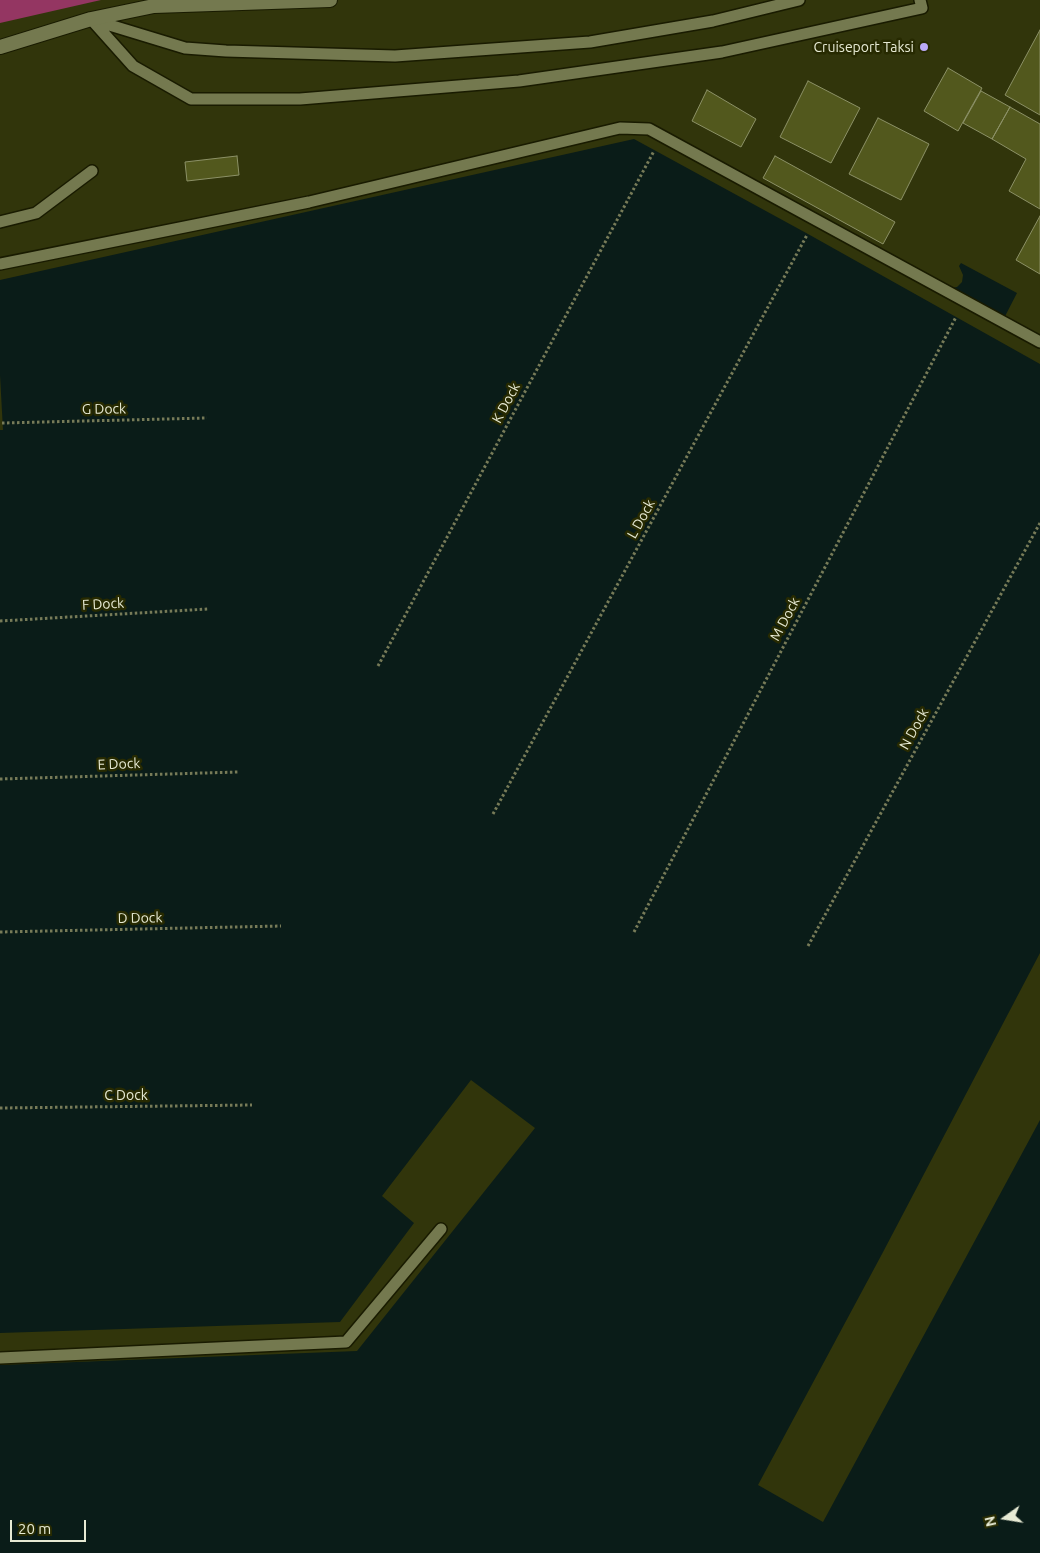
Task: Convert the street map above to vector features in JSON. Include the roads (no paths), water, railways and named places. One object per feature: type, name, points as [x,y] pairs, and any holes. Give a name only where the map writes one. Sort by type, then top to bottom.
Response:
[{"type":"street","points":[[0,47],[91,19],[154,6],[330,0]]},
{"type":"lane","points":[[91,19],[185,48],[395,56],[590,42],[713,21],[799,0]]},
{"type":"lane","points":[[91,19],[133,66],[191,99],[300,99],[519,81],[722,52],[922,8],[920,0]]},
{"type":"lane","points":[[0,264],[309,202],[620,128],[649,130],[1040,342]]},
{"type":"lane","points":[[0,222],[36,213],[92,171]]},
{"type":"lane","points":[[0,1358],[346,1342],[441,1229]]},
{"type":"water","points":[[634,139],[1040,364],[1040,1553],[0,1553],[0,430],[3,430],[0,375],[0,280]]},
{"type":"water","points":[[961,263],[1017,293],[1001,324],[946,289],[957,287],[962,282],[963,275],[959,266]]},
{"type":"place","name":"Cruiseport Taksi","points":[[924,47]]}]
